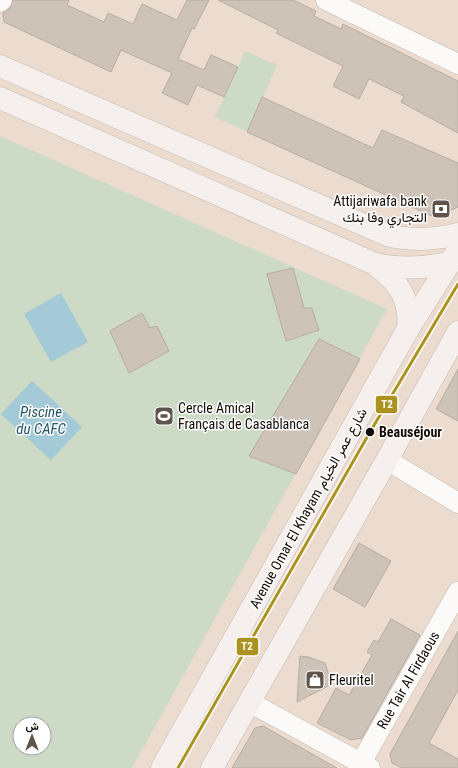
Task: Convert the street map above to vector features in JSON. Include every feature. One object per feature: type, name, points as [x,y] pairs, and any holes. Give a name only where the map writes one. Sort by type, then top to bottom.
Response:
[{"type":"street","points":[[326,0],[458,64]]},
{"type":"street","points":[[0,66],[386,235],[414,241],[438,239],[458,234]]},
{"type":"street","points":[[0,98],[375,264],[390,277],[402,291],[407,308],[408,328]]},
{"type":"street","points":[[375,264],[405,267],[455,258]]},
{"type":"street","name":"Avenue Omar El Khayam شارع عمر الخيام","points":[[162,768],[408,328],[455,258]]},
{"type":"street","points":[[212,768],[458,332]]},
{"type":"street","points":[[387,460],[458,503]]},
{"type":"street","name":"Rue Tair Al Firdaous","points":[[363,766],[458,592]]},
{"type":"street","points":[[249,702],[363,766]]},
{"type":"green space","points":[[245,51],[277,65],[247,132],[215,117]]},
{"type":"green space","name":"Cercle Amical Français de Casablanca","points":[[0,136],[387,309],[132,768],[0,768]]},
{"type":"water","name":"Piscine du CAFC","points":[[61,293],[88,342],[51,362],[24,314]]},
{"type":"water","name":"Piscine du CAFC","points":[[32,381],[82,427],[51,460],[1,414]]},
{"type":"building","points":[[13,0],[69,0],[67,5],[104,22],[108,13],[133,24],[142,4],[177,20],[187,0],[209,0],[194,29],[192,28],[178,59],[204,70],[211,55],[238,67],[224,97],[197,85],[188,105],[162,93],[172,73],[121,50],[111,72],[4,22],[3,13],[10,8]]},
{"type":"building","points":[[218,0],[293,0],[316,11],[314,16],[341,29],[343,24],[458,81],[458,133],[401,102],[404,96],[369,79],[359,99],[333,86],[343,66],[276,33],[278,30]]},
{"type":"building","points":[[262,97],[373,148],[382,130],[458,163],[458,207],[449,211],[434,212],[432,216],[247,132]]},
{"type":"building","points":[[293,268],[304,308],[312,308],[319,330],[286,341],[267,274]]},
{"type":"building","points":[[142,313],[150,328],[157,326],[169,351],[129,373],[110,331]]},
{"type":"building","points":[[319,339],[360,359],[296,474],[249,456]]},
{"type":"building","points":[[458,369],[458,421],[436,409]]},
{"type":"building","points":[[359,543],[391,561],[365,607],[333,589]]},
{"type":"building","points":[[391,619],[420,635],[362,738],[351,740],[317,723],[336,688],[349,695],[372,655],[367,652],[374,640],[378,642]]},
{"type":"building","points":[[458,631],[458,690],[429,743],[458,759],[458,768],[402,768],[392,763],[390,754]]},
{"type":"building","name":"Fleuritel","points":[[300,656],[325,663],[332,684],[297,702]]},
{"type":"building","points":[[263,726],[337,768],[232,768],[255,728]]},
{"type":"transit line","name":"T2","points":[[178,768],[370,432],[458,284]]},
{"type":"place","name":"Attijariwafa bank التجاري وفا بنك","points":[[441,209]]},
{"type":"place","name":"Cercle Amical Français de Casablanca","points":[[164,416]]},
{"type":"place","name":"Beauséjour","points":[[370,432]]},
{"type":"place","name":"Fleuritel","points":[[315,680]]}]
